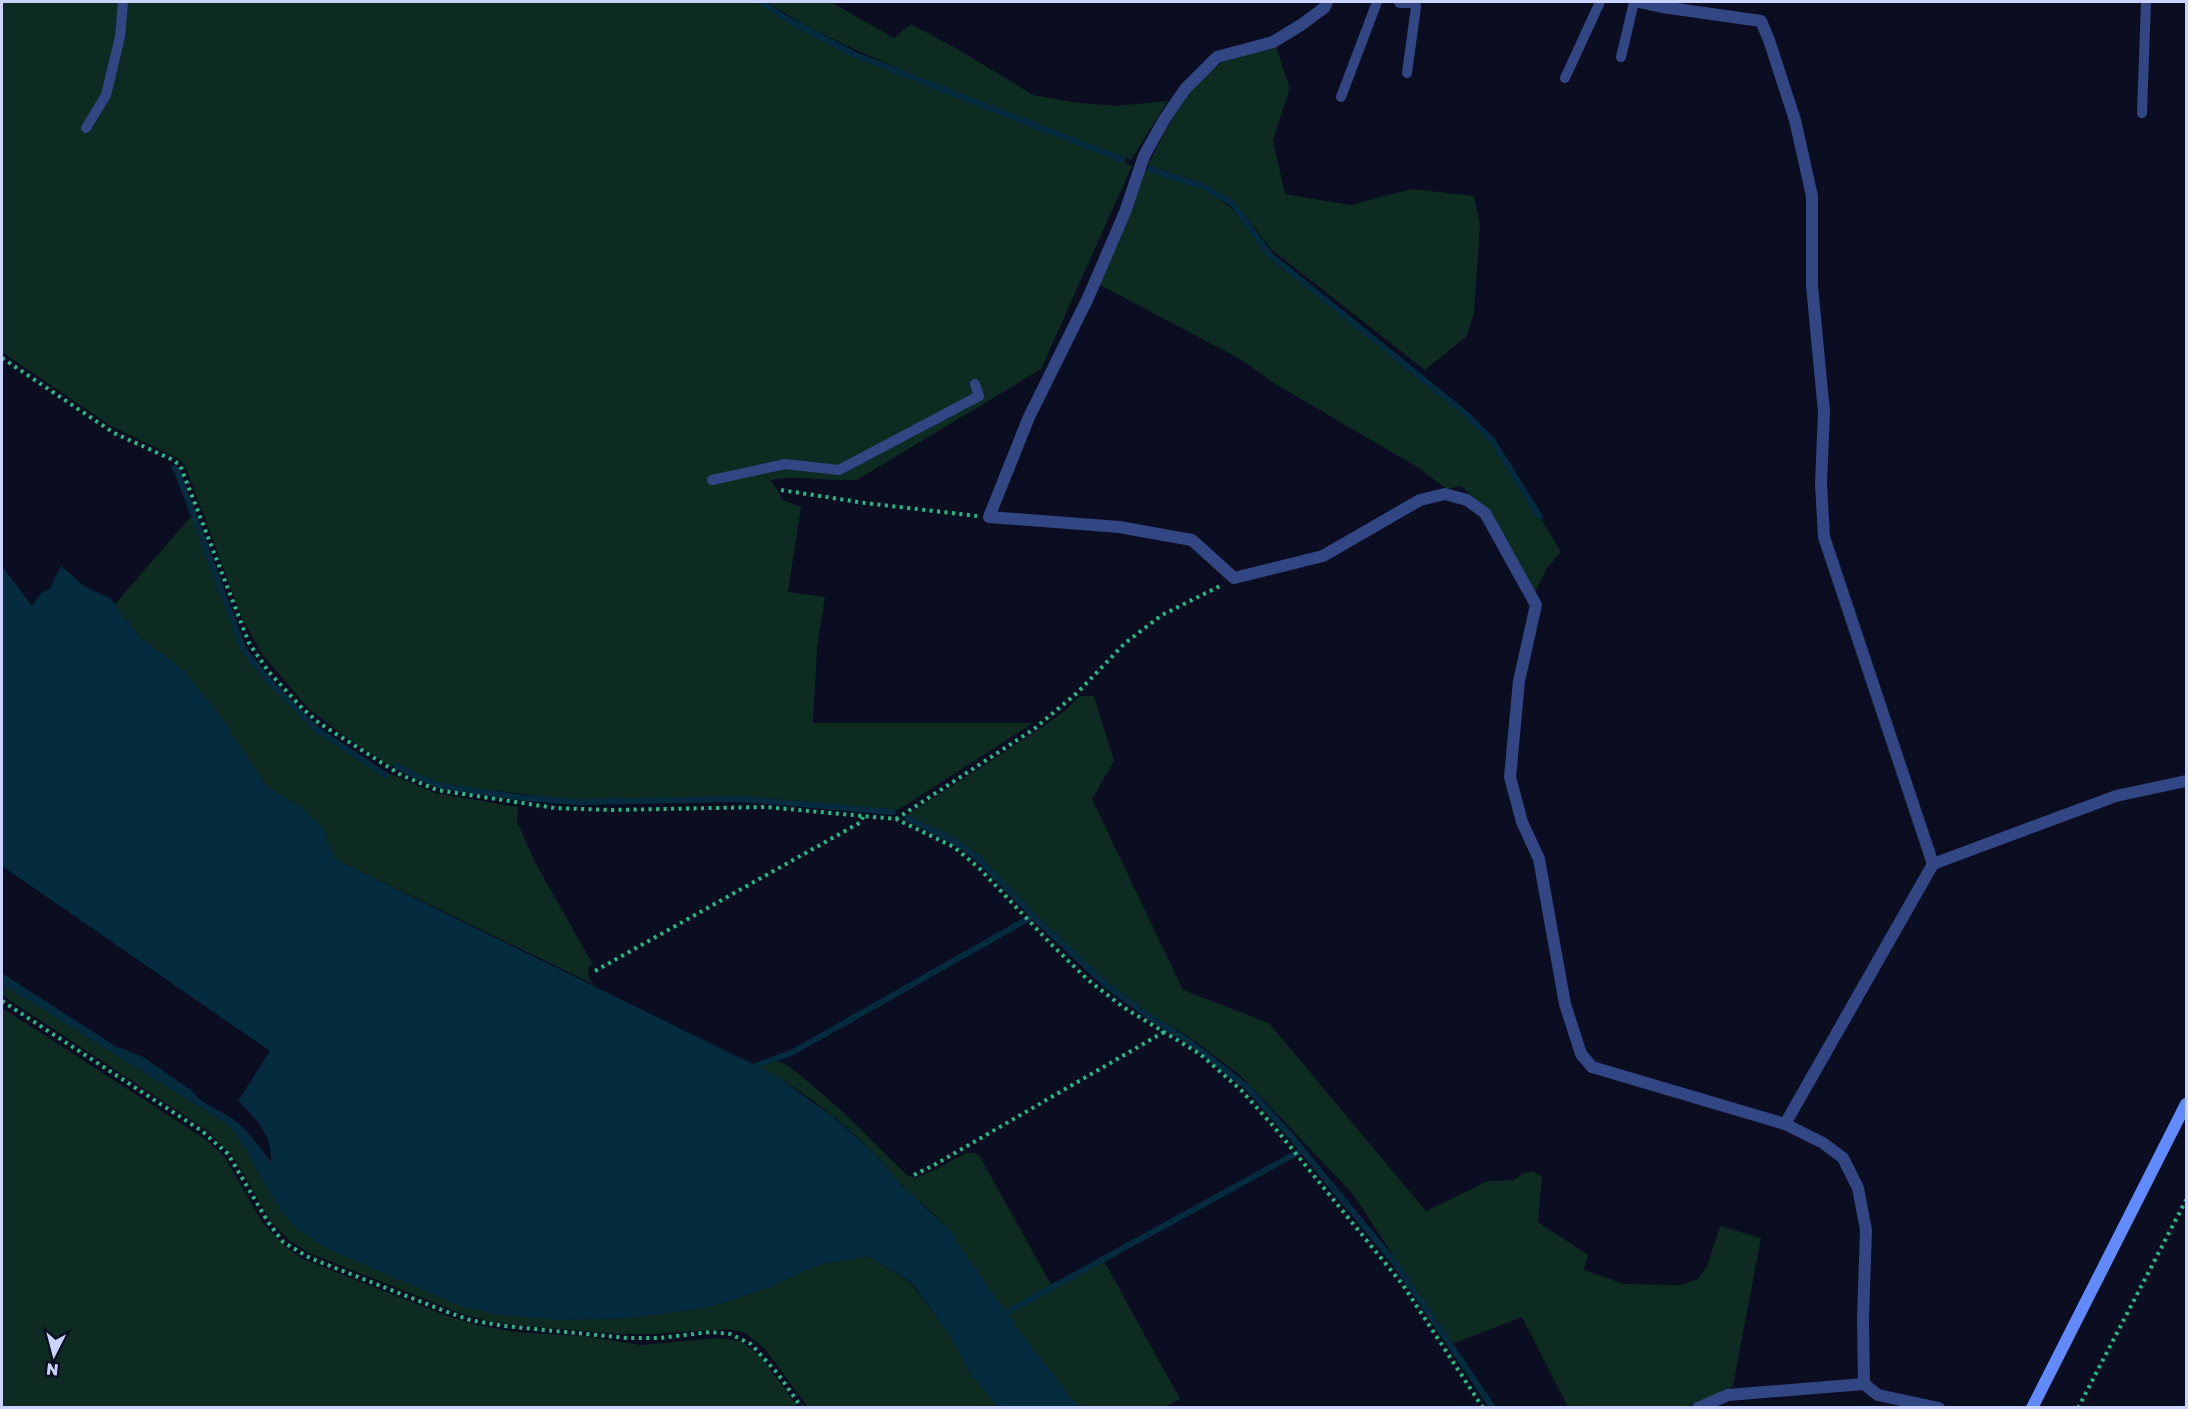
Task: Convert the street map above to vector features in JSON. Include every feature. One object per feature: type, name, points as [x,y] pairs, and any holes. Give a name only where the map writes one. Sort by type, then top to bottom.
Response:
[{"type":"street","points":[[1327,2],[1324,8],[1316,14],[1273,42],[1217,57],[1185,89],[1164,120],[1144,156],[1125,212],[1088,298],[1029,417],[989,517],[1119,527],[1192,540],[1234,578],[1323,556],[1420,500],[1445,494],[1467,500],[1485,513],[1536,605],[1519,681],[1510,777],[1522,822],[1539,859],[1565,1004],[1581,1054],[1592,1067],[1785,1124],[1823,1143],[1843,1158],[1858,1188],[1866,1230],[1863,1319],[1864,1384]]},
{"type":"street","points":[[1400,2],[1414,2]]},
{"type":"street","points":[[1639,2],[1761,21],[1769,40],[1795,120],[1812,196],[1812,285],[1824,412],[1821,483],[1824,537],[1933,864]]},
{"type":"street","points":[[1785,1124],[1933,864],[2116,796],[2187,781]]},
{"type":"street","points":[[2032,1407],[2187,1104]]},
{"type":"street","points":[[1698,1407],[1728,1395],[1864,1384],[1878,1395],[1939,1407]]},
{"type":"lane","points":[[86,128],[106,95],[120,37],[123,2]]},
{"type":"lane","points":[[1341,96],[1377,2]]},
{"type":"lane","points":[[1407,73],[1416,7],[1414,2]]},
{"type":"lane","points":[[1565,78],[1599,2]]},
{"type":"lane","points":[[1621,57],[1634,2]]},
{"type":"lane","points":[[2142,113],[2146,2]]},
{"type":"lane","points":[[712,480],[785,464],[840,470],[979,396],[975,384]]},
{"type":"path","points":[[2,358],[114,433],[180,465],[249,643],[268,671],[319,723],[401,775],[437,790],[555,808],[612,810],[766,807],[896,819],[954,847],[979,868],[1088,980],[1123,1007],[1200,1054],[1241,1090],[1275,1128],[1403,1285],[1483,1407]]},
{"type":"path","points":[[780,489],[865,503],[989,517]]},
{"type":"path","points":[[896,819],[1034,729],[1077,693],[1125,643],[1162,615],[1234,578]]},
{"type":"path","points":[[596,971],[861,822],[863,817]]},
{"type":"path","points":[[2,1001],[202,1131],[228,1154],[268,1222],[283,1242],[310,1258],[470,1320],[504,1326],[627,1338],[660,1338],[710,1332],[730,1334],[751,1344],[778,1374],[802,1407]]},
{"type":"path","points":[[914,1175],[1164,1032]]},
{"type":"path","points":[[2078,1407],[2187,1200]]},
{"type":"green space","points":[[2,2],[758,2],[784,20],[837,49],[1132,166],[1041,369],[857,480],[782,478],[771,480],[783,500],[801,507],[788,592],[825,597],[817,648],[813,723],[1033,723],[898,810],[747,796],[570,800],[443,784],[419,776],[396,764],[392,767],[343,735],[308,708],[262,654],[242,618],[185,465],[177,458],[111,426],[2,352]]},
{"type":"green space","points":[[767,2],[831,2],[894,38],[911,24],[961,51],[1033,95],[1072,102],[1116,106],[1168,101],[1131,160],[885,63],[825,35]]},
{"type":"green space","points":[[1276,47],[1290,88],[1273,140],[1285,194],[1350,205],[1412,189],[1474,196],[1480,224],[1474,313],[1467,336],[1425,370],[1272,250],[1236,204],[1199,182],[1148,165],[1184,100],[1208,73],[1223,62],[1240,54]]},
{"type":"green space","points":[[1145,170],[1209,192],[1227,205],[1240,217],[1276,262],[1427,379],[1491,440],[1501,452],[1561,552],[1547,568],[1535,592],[1493,522],[1461,486],[1447,489],[1417,467],[1277,385],[1240,359],[1100,285]]},
{"type":"green space","points":[[193,514],[244,650],[269,681],[316,729],[385,775],[388,773],[435,793],[518,807],[517,821],[534,860],[593,965],[589,967],[588,975],[595,985],[335,859],[324,830],[302,808],[266,786],[219,714],[185,672],[138,635],[115,604]]},
{"type":"green space","points":[[1080,696],[1094,696],[1114,761],[1092,799],[1183,990],[1269,1023],[1426,1211],[1488,1181],[1514,1180],[1524,1173],[1533,1172],[1542,1176],[1538,1222],[1588,1255],[1584,1270],[1624,1284],[1680,1285],[1698,1279],[1707,1266],[1720,1226],[1761,1238],[1733,1386],[1726,1392],[1686,1407],[1568,1407],[1522,1317],[1452,1344],[1352,1193],[1241,1076],[1188,1036],[1146,1012],[1113,989],[963,844],[907,815],[1040,729]]},
{"type":"green space","points":[[2,984],[235,1131],[280,1210],[296,1228],[563,1320],[630,1318],[705,1308],[763,1290],[818,1265],[869,1256],[911,1283],[949,1334],[972,1376],[998,1407],[808,1407],[765,1349],[746,1333],[728,1329],[616,1334],[497,1323],[465,1315],[309,1253],[289,1240],[270,1220],[235,1159],[208,1131],[5,997],[2,994]]},
{"type":"green space","points":[[2,1008],[205,1139],[225,1157],[262,1222],[284,1246],[303,1259],[447,1316],[515,1332],[585,1336],[640,1345],[718,1338],[741,1341],[761,1357],[798,1407],[2,1407]]},
{"type":"green space","points":[[778,1061],[796,1072],[825,1096],[907,1175],[915,1178],[966,1153],[979,1155],[1053,1288],[1104,1261],[1180,1399],[1165,1407],[1078,1407],[1023,1336],[942,1222],[898,1181],[872,1151],[846,1127],[818,1104],[758,1067]]},
{"type":"water","points":[[2,566],[32,606],[41,593],[49,590],[61,566],[84,586],[111,599],[138,635],[185,672],[219,714],[266,786],[302,808],[324,830],[335,859],[773,1074],[832,1116],[873,1152],[900,1184],[953,1233],[961,1248],[1023,1336],[1078,1407],[998,1407],[972,1376],[949,1334],[912,1283],[869,1256],[818,1265],[763,1290],[705,1308],[630,1318],[563,1320],[499,1315],[461,1306],[330,1250],[296,1228],[280,1210],[235,1131],[2,984],[2,973],[115,1046],[143,1057],[191,1090],[204,1102],[236,1121],[271,1162],[271,1152],[266,1135],[257,1121],[238,1101],[270,1051],[2,866]]},
{"type":"waterway","points":[[762,2],[783,17],[853,54],[1123,160]]},
{"type":"waterway","points":[[1150,169],[1204,187],[1232,203],[1270,255],[1466,414],[1492,440],[1540,517]]},
{"type":"waterway","points":[[174,468],[244,650],[269,681],[316,729],[385,775]]},
{"type":"waterway","points":[[397,766],[441,786],[524,798],[578,802],[743,799],[893,812]]},
{"type":"waterway","points":[[907,818],[954,841],[977,857],[1037,920],[1106,985],[1187,1040],[1247,1087],[1289,1134],[1395,1263],[1493,1408]]},
{"type":"waterway","points":[[755,1066],[793,1052],[1033,916]]},
{"type":"waterway","points":[[1000,1316],[1302,1150]]}]
